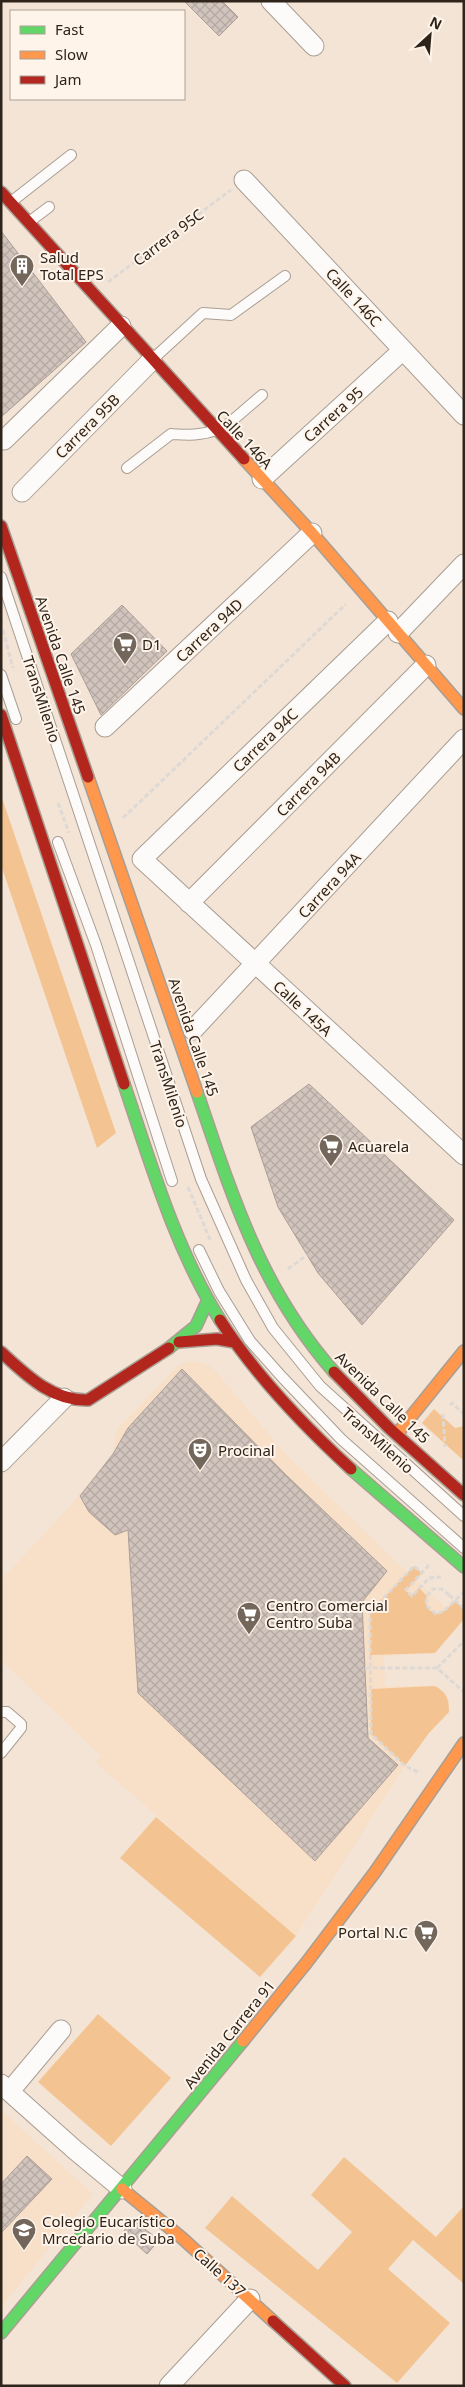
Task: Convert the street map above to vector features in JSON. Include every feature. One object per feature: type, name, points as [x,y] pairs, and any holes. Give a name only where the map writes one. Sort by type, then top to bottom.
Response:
[{"type":"main road","name":"Calle 146A","points":[[1,192],[152,360],[183,399],[219,432],[312,533],[464,709]]},
{"type":"main road","name":"Avenida Calle 145","points":[[1,526],[230,1186],[258,1258],[281,1301],[324,1361],[346,1386],[464,1495]]},
{"type":"main road","points":[[1,715],[167,1205],[208,1300],[234,1342],[271,1386],[319,1437],[464,1567]]},
{"type":"main road","points":[[1,1352],[30,1376],[64,1398],[80,1402],[97,1396],[179,1342],[196,1326],[208,1300]]},
{"type":"main road","points":[[179,1342],[216,1339],[234,1342]]},
{"type":"main road","points":[[397,1434],[464,1351]]},
{"type":"main road","name":"Avenida Carrera 91","points":[[1,2334],[122,2189],[344,1914],[463,1744]]},
{"type":"main road","name":"Calle 137","points":[[122,2189],[250,2299],[345,2386]]},
{"type":"street","points":[[280,4],[314,46]]},
{"type":"street","name":"Calle 146C","points":[[244,180],[464,414]]},
{"type":"street","points":[[4,440],[121,326]]},
{"type":"street","name":"Carrera 95","points":[[262,479],[403,350]]},
{"type":"street","name":"Carrera 95B","points":[[22,492],[152,360]]},
{"type":"street","name":"Carrera 94D","points":[[105,727],[312,533]]},
{"type":"street","name":"Carrera 94C","points":[[142,859],[393,627],[464,564]]},
{"type":"street","name":"Carrera 94B","points":[[189,903],[426,665]]},
{"type":"street","name":"Carrera 94A","points":[[193,1030],[256,965],[464,740]]},
{"type":"street","name":"Calle 145A","points":[[142,859],[464,1155]]},
{"type":"street","points":[[1,1462],[64,1398]]},
{"type":"street","points":[[5,2087],[61,2030]]},
{"type":"street","name":"Calle 137","points":[[5,2087],[122,2189]]},
{"type":"street","points":[[169,2386],[250,2299]]},
{"type":"lane","points":[[11,202],[70,155]]},
{"type":"lane","points":[[28,223],[49,207]]},
{"type":"lane","points":[[152,360],[203,312],[231,315],[285,276]]},
{"type":"lane","points":[[127,468],[171,434],[190,436],[203,435],[216,430],[219,432],[262,395]]},
{"type":"lane","name":"TransMilenio","points":[[1,577],[201,1178],[246,1280],[273,1328],[320,1386],[464,1516]]},
{"type":"lane","name":"TransMilenio","points":[[1,675],[19,729]]},
{"type":"lane","name":"TransMilenio","points":[[53,828],[96,945],[176,1195]]},
{"type":"lane","name":"TransMilenio","points":[[195,1242],[220,1291],[250,1341],[341,1439],[464,1548]]},
{"type":"lane","points":[[1,1712],[7,1712],[21,1724],[21,1728],[1,1753]]},
{"type":"path","name":"Carrera 95C","points":[[92,294],[244,180]]},
{"type":"path","points":[[118,823],[360,589]]},
{"type":"path","points":[[292,1276],[288,1268],[307,1255]]},
{"type":"path","points":[[445,1453],[442,1416],[452,1403],[464,1414]]},
{"type":"path","points":[[419,1772],[405,1766],[371,1734],[370,1612],[414,1566],[422,1573],[406,1590],[412,1596],[429,1578],[439,1576],[445,1578]]},
{"type":"path","points":[[457,1588],[463,1593],[444,1611],[436,1614],[426,1605],[427,1596],[433,1589],[442,1589],[449,1595],[464,1608]]},
{"type":"path","points":[[437,1668],[464,1641]]},
{"type":"path","points":[[365,1668],[437,1668],[464,1692]]},
{"type":"shaded area","points":[[1,795],[116,1133],[97,1148],[1,865]]},
{"type":"shaded area","points":[[192,1361],[204,1363],[213,1368],[285,1453],[391,1557],[462,1622],[435,1653],[384,1656],[385,1686],[435,1686],[444,1691],[449,1700],[449,1712],[429,1733],[405,1766],[296,1936],[96,1763],[101,1756],[1,1660],[1,1580],[70,1506],[113,1454],[115,1435],[119,1427],[175,1369],[182,1363]]},
{"type":"shaded area","points":[[434,1409],[455,1428],[464,1426],[464,1461],[422,1423]]},
{"type":"shaded area","points":[[414,1566],[422,1573],[406,1591],[412,1595],[419,1588],[427,1596],[425,1602],[429,1610],[436,1614],[444,1611],[455,1601],[464,1609],[464,1619],[435,1653],[370,1655],[370,1612]]},
{"type":"shaded area","points":[[435,1686],[446,1697],[449,1712],[429,1733],[405,1766],[371,1734],[371,1689]]},
{"type":"shaded area","points":[[156,1817],[296,1936],[260,1977],[120,1858]]},
{"type":"shaded area","points":[[98,2014],[171,2078],[111,2146],[38,2082]]},
{"type":"shaded area","name":"Colegio Eucarístico Mrcedario de Suba","points":[[1,2110],[93,2194],[1,2307]]},
{"type":"shaded area","points":[[344,2157],[436,2237],[464,2206],[464,2284],[413,2240],[388,2269],[450,2323],[397,2383],[205,2228],[232,2196],[318,2270],[352,2232],[311,2195]]},
{"type":"building","points":[[184,1],[222,1],[238,17],[219,36]]},
{"type":"building","name":"Salud Total EPS","points":[[1,231],[86,342],[1,417]]},
{"type":"building","name":"D1","points":[[122,605],[167,651],[101,715],[71,654]]},
{"type":"building","name":"Acuarela","points":[[309,1084],[454,1220],[362,1325],[318,1273],[278,1207],[251,1127]]},
{"type":"building","name":"Centro Comercial Centro Suba","points":[[182,1369],[286,1475],[387,1571],[362,1602],[368,1738],[398,1765],[315,1861],[138,1693],[128,1530],[115,1535],[89,1512],[80,1496],[113,1454],[128,1428]]},
{"type":"building","points":[[27,2156],[52,2179],[1,2233],[1,2184]]},
{"type":"building","points":[[137,2223],[159,2240],[147,2254],[123,2232],[130,2224]]},
{"type":"traffic: fast","points":[[124,1084],[154,1175],[177,1235],[204,1292],[220,1320]]},
{"type":"traffic: fast","points":[[197,1092],[236,1204],[267,1274],[308,1340],[334,1372]]},
{"type":"traffic: fast","points":[[169,1348],[196,1326],[208,1300]]},
{"type":"traffic: fast","points":[[351,1469],[464,1567]]},
{"type":"traffic: fast","points":[[1,2333],[243,2041]]},
{"type":"traffic: slow","points":[[244,459],[312,533],[464,709]]},
{"type":"traffic: slow","points":[[88,777],[197,1092]]},
{"type":"traffic: slow","points":[[397,1434],[464,1351]]},
{"type":"traffic: slow","points":[[243,2041],[307,1962],[375,1872],[464,1743]]},
{"type":"traffic: slow","points":[[122,2189],[182,2238],[273,2321]]},
{"type":"traffic: jam","points":[[1,192],[244,459]]},
{"type":"traffic: jam","points":[[1,526],[88,777]]},
{"type":"traffic: jam","points":[[1,715],[124,1084]]},
{"type":"traffic: jam","points":[[220,1320],[264,1380],[315,1435],[351,1469]]},
{"type":"traffic: jam","points":[[179,1342],[217,1339],[234,1342]]},
{"type":"traffic: jam","points":[[1,1352],[40,1385],[63,1396],[88,1400],[169,1348]]},
{"type":"traffic: jam","points":[[334,1372],[389,1428],[464,1495]]},
{"type":"traffic: jam","points":[[273,2321],[345,2386]]},
{"type":"place","name":"Salud Total EPS","points":[[22,287]]},
{"type":"place","name":"D1","points":[[125,665]]},
{"type":"place","name":"Acuarela","points":[[331,1167]]},
{"type":"place","name":"Procinal","points":[[200,1471]]},
{"type":"place","name":"Centro Comercial Centro Suba","points":[[249,1635]]},
{"type":"place","name":"Portal N.C","points":[[426,1953]]},
{"type":"place","name":"Colegio Eucarístico Mrcedario de Suba","points":[[24,2251]]}]
